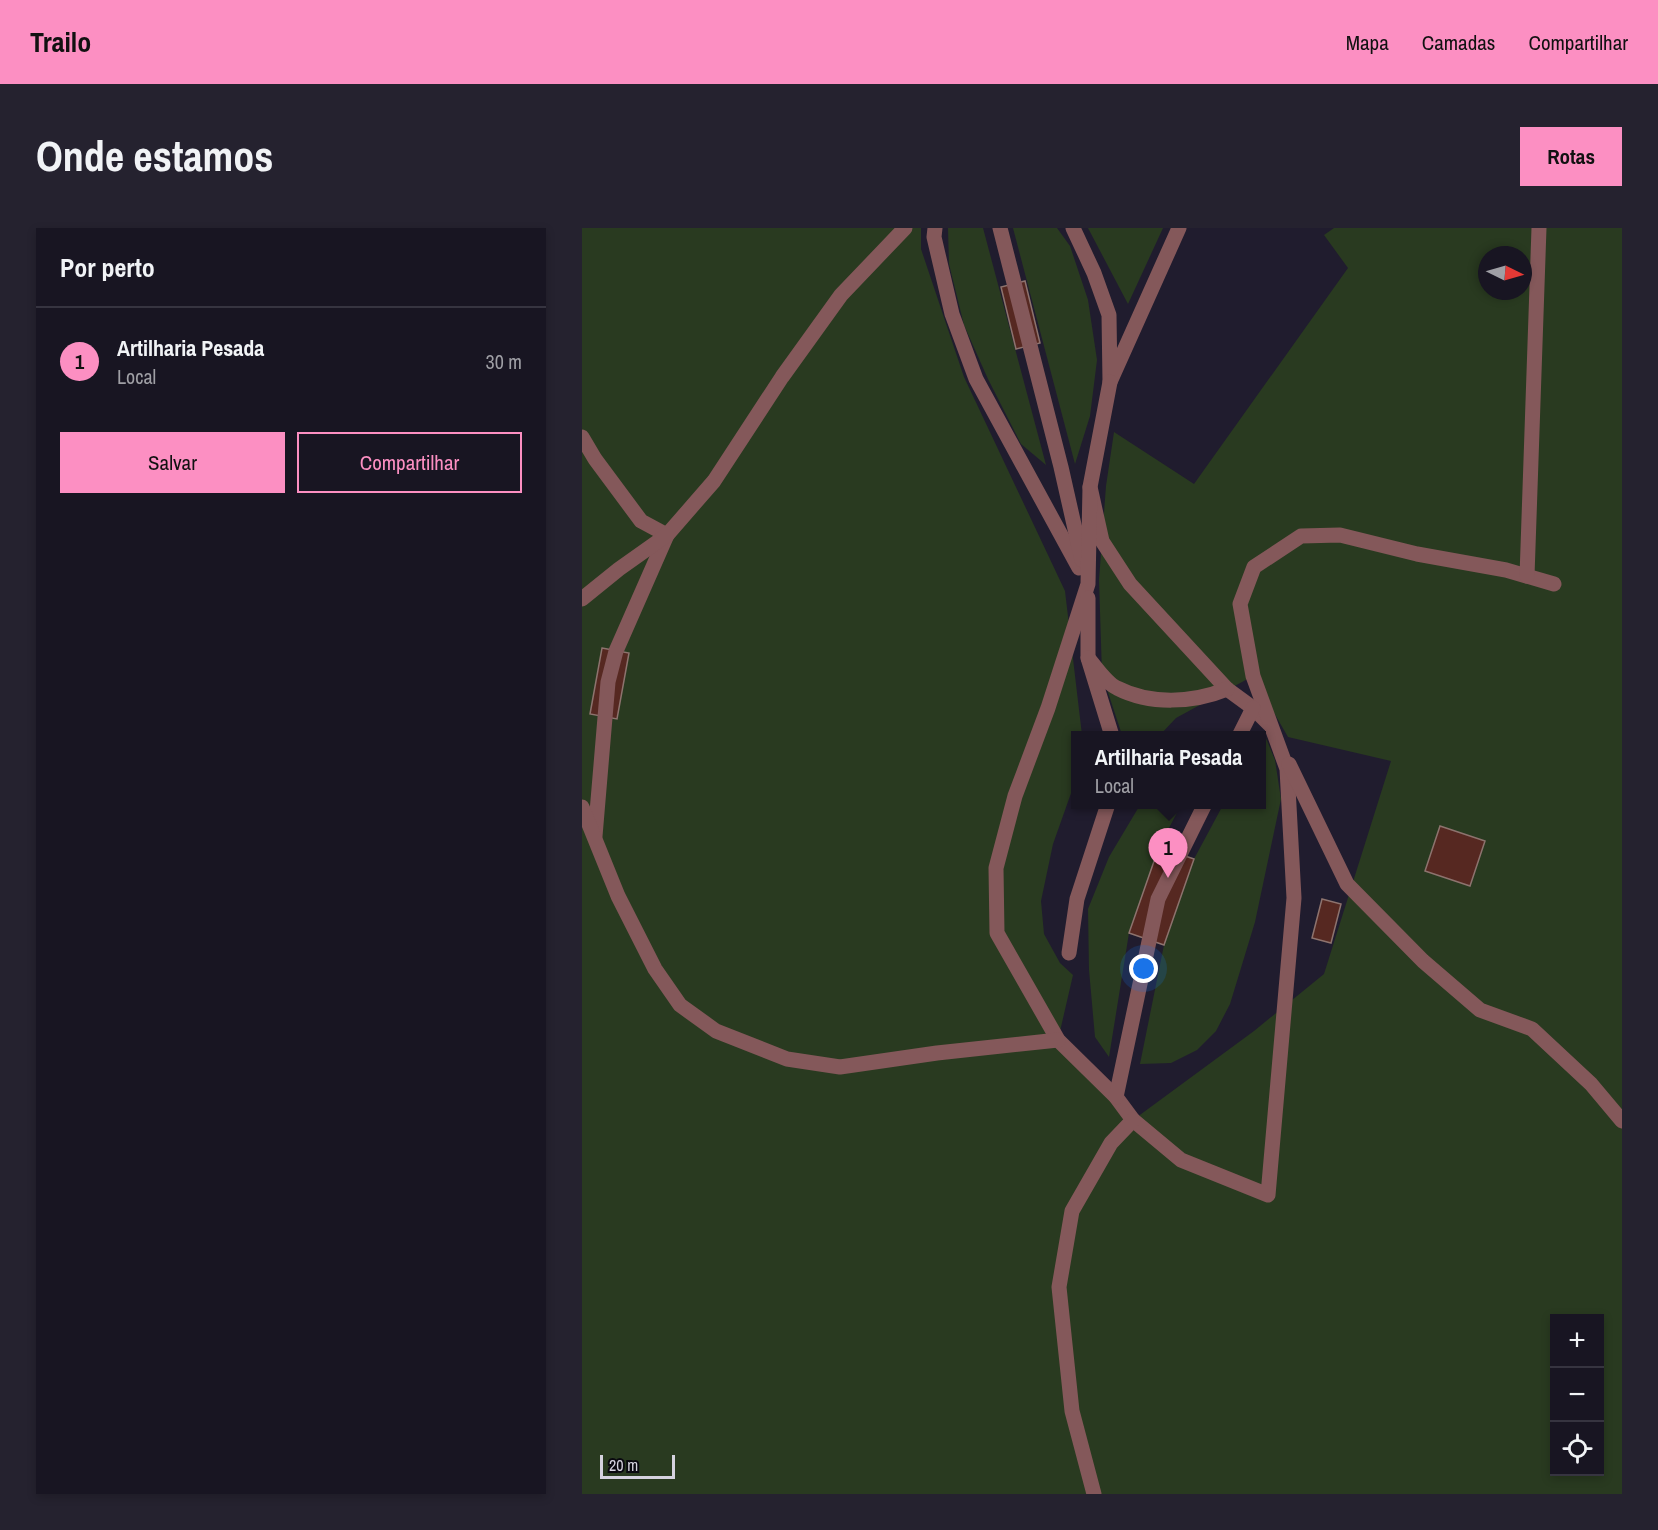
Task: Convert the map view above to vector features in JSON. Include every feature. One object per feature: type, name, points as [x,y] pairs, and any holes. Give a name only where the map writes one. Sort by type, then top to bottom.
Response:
[{"type":"lane","points":[[582,599],[667,535],[714,481],[782,377],[842,295],[905,228]]},
{"type":"lane","points":[[934,228],[934,237],[952,314],[976,380],[1088,584]]},
{"type":"lane","points":[[1000,228],[1061,467],[1088,584],[1048,708],[1015,796],[996,868],[997,933],[1058,1040],[1116,1097],[1133,1120],[1181,1160],[1268,1195],[1294,898],[1287,769],[1253,676],[1240,604],[1254,567],[1301,536],[1340,535],[1417,554],[1506,570],[1554,584]]},
{"type":"lane","points":[[1073,228],[1094,273],[1109,315],[1110,381],[1090,487],[1088,658],[1111,731]]},
{"type":"lane","points":[[1110,381],[1179,228]]},
{"type":"lane","points":[[1527,576],[1539,228]]},
{"type":"lane","points":[[582,437],[595,459],[641,521],[667,535]]},
{"type":"lane","points":[[1090,487],[1102,541],[1130,584],[1227,689],[1253,708],[1272,728],[1347,884],[1424,961],[1480,1010],[1532,1029],[1591,1084],[1622,1121]]},
{"type":"lane","points":[[594,839],[608,682],[616,651],[667,535]]},
{"type":"lane","points":[[1088,658],[1115,688],[1154,700],[1207,698],[1227,689]]},
{"type":"lane","points":[[1241,731],[1253,708]]},
{"type":"lane","points":[[582,807],[618,896],[654,969],[680,1005],[716,1031],[787,1059],[840,1068],[937,1053],[1058,1040]]},
{"type":"lane","points":[[1069,953],[1077,899],[1106,809]]},
{"type":"lane","points":[[1116,1097],[1158,899],[1203,809]]},
{"type":"lane","points":[[1094,1494],[1072,1411],[1059,1287],[1072,1211],[1111,1143],[1133,1120]]},
{"type":"green space","points":[[582,228],[921,228],[921,249],[964,377],[1065,591],[1082,731],[1071,731],[1071,793],[1053,844],[1041,901],[1044,934],[1060,963],[1073,975],[1058,1040],[1133,1120],[1254,1031],[1324,974],[1391,761],[1288,737],[1253,676],[1176,718],[1164,731],[1121,731],[1102,674],[1099,580],[1106,486],[1114,432],[1194,484],[1348,268],[1324,235],[1334,228],[1622,228],[1622,1494],[582,1494]]},
{"type":"green space","points":[[948,228],[983,228],[1046,465],[1021,444],[964,325],[949,264]]},
{"type":"green space","points":[[1013,228],[1057,228],[1070,246],[1088,300],[1097,360],[1090,416],[1075,464]]},
{"type":"green space","points":[[1088,228],[1163,228],[1128,304]]},
{"type":"green space","points":[[1266,738],[1275,760],[1281,799],[1255,922],[1230,1004],[1216,1031],[1197,1050],[1171,1063],[1140,1064],[1164,945],[1194,859],[1221,809],[1266,809]]},
{"type":"green space","points":[[1138,809],[1179,809],[1159,847],[1129,933],[1109,1057],[1095,1037],[1089,970],[1088,909],[1109,857]]},
{"type":"building","points":[[1025,281],[1040,343],[1016,349],[1001,287]]},
{"type":"building","points":[[602,648],[629,653],[617,719],[590,714]]},
{"type":"building","points":[[1440,826],[1485,841],[1470,886],[1425,871]]},
{"type":"building","points":[[1159,847],[1194,859],[1164,945],[1129,933]]},
{"type":"building","points":[[1322,899],[1341,904],[1331,943],[1312,938]]},
{"type":"place","name":"Artilharia Pesada","points":[[1168,878]]}]
